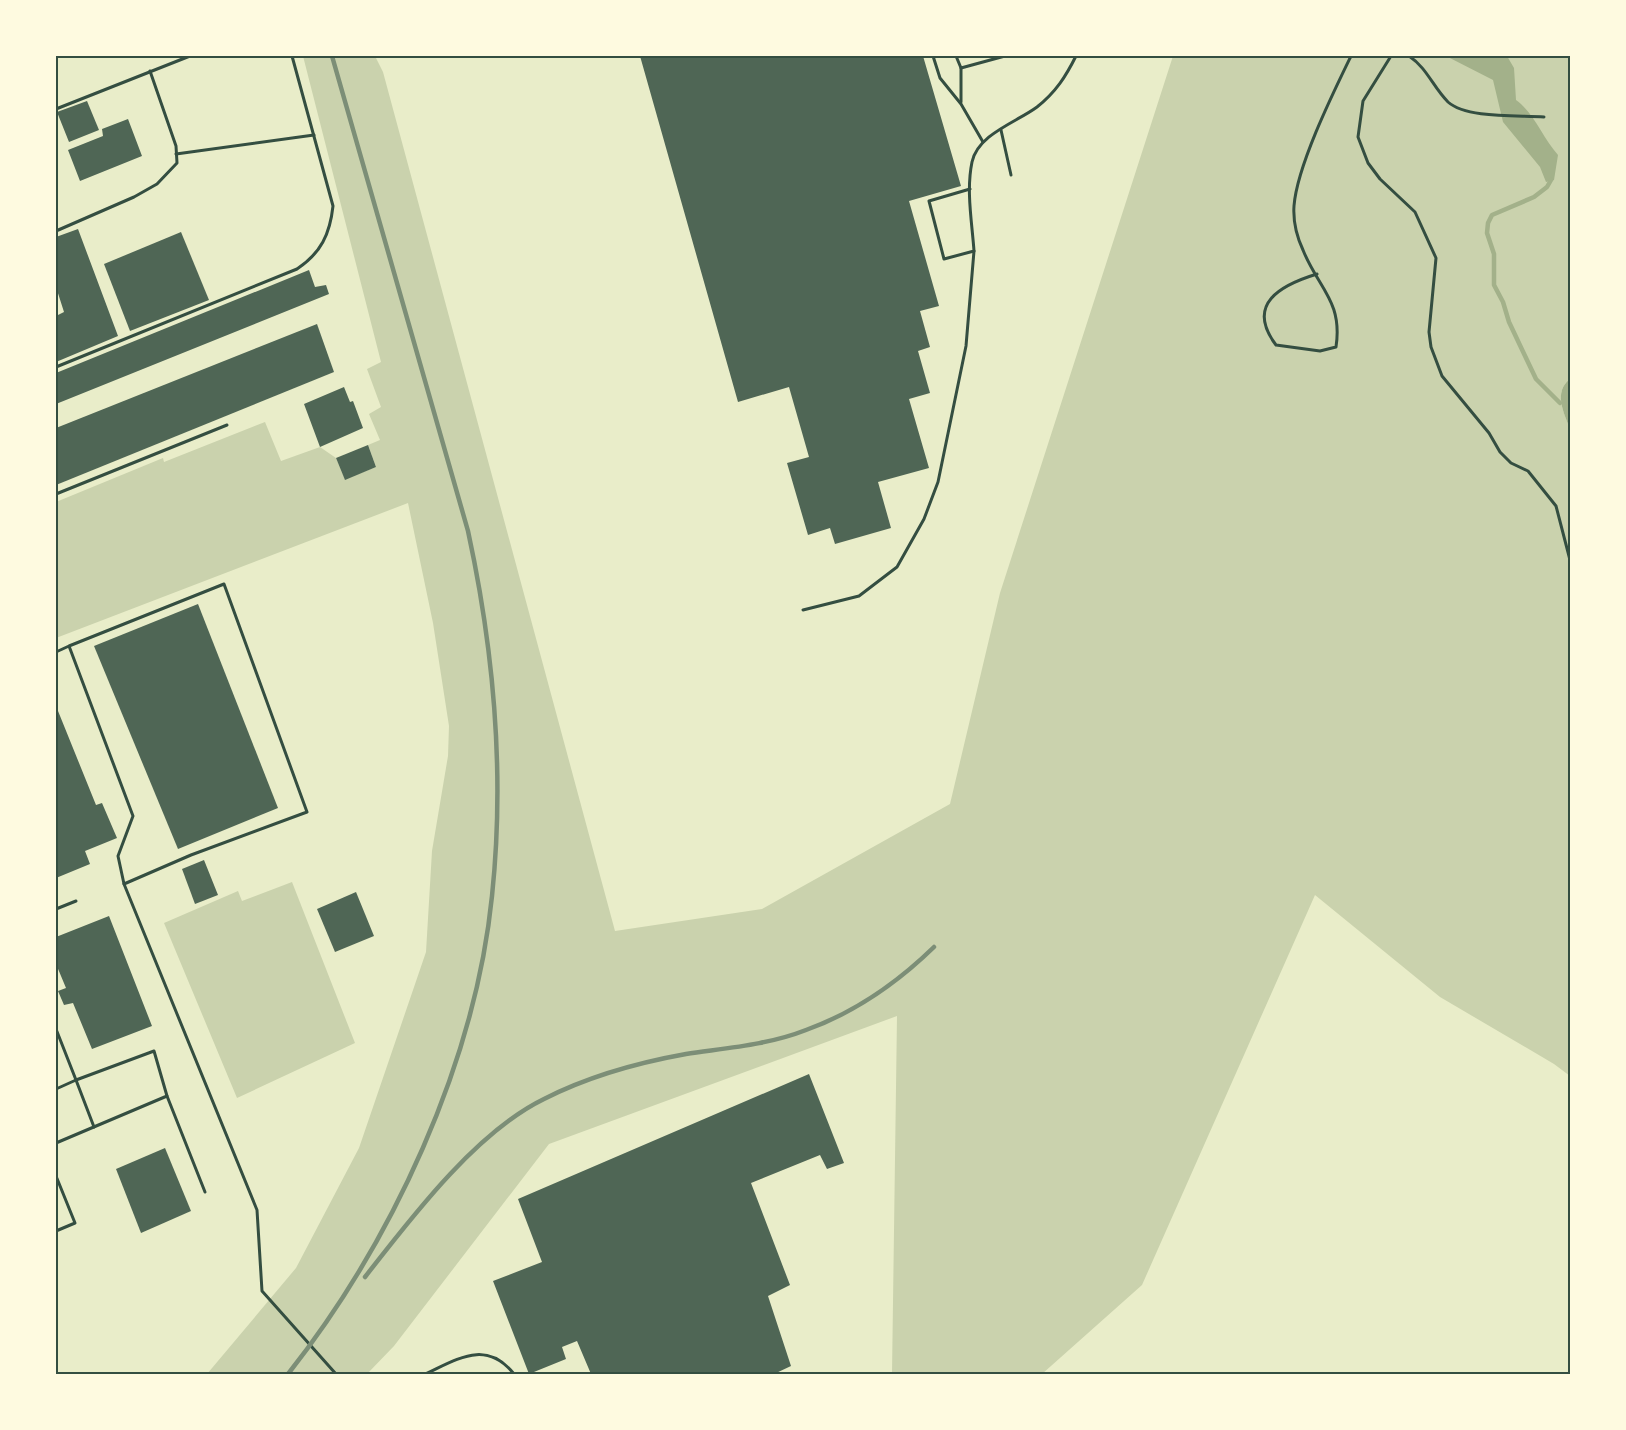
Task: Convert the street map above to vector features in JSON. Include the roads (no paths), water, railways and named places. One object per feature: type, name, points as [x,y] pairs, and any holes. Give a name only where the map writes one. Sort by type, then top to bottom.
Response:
[{"type":"lane","points":[[56,109],[190,56]]},
{"type":"lane","points":[[56,368],[297,269],[315,255],[329,229],[333,206],[292,56]]},
{"type":"lane","points":[[933,56],[940,78],[961,104],[982,142]]},
{"type":"lane","points":[[956,56],[961,68],[961,104]]},
{"type":"lane","points":[[961,68],[1005,56]]},
{"type":"lane","points":[[803,610],[859,596],[897,567],[924,519],[938,482],[966,346],[974,251],[970,189],[972,160],[982,142],[1038,106],[1064,82],[1076,56]]},
{"type":"lane","points":[[56,231],[134,197],[157,184],[177,163],[150,71]]},
{"type":"lane","points":[[1001,130],[1011,175]]},
{"type":"lane","points":[[176,154],[314,135]]},
{"type":"lane","points":[[970,189],[929,201],[944,259],[974,251]]},
{"type":"lane","points":[[56,494],[227,425]]},
{"type":"lane","points":[[56,652],[224,584],[307,812],[191,855],[124,884]]},
{"type":"lane","points":[[69,646],[133,816],[118,856],[124,884],[257,1209],[262,1291],[336,1374]]},
{"type":"lane","points":[[56,909],[76,901]]},
{"type":"lane","points":[[56,1029],[94,1127]]},
{"type":"lane","points":[[56,1089],[154,1051],[167,1095],[205,1192]]},
{"type":"lane","points":[[56,1143],[167,1095]]},
{"type":"lane","points":[[56,1176],[75,1223],[56,1231]]},
{"type":"lane","points":[[425,1374],[466,1355],[489,1355],[507,1365],[514,1374]]},
{"type":"waterway","points":[[1551,180],[1547,187],[1534,197],[1492,215],[1487,233],[1494,254],[1494,285],[1503,302],[1509,322],[1536,379],[1560,403]]},
{"type":"railway","points":[[288,1374],[326,1322],[361,1267],[394,1209],[423,1148],[468,1023],[483,959],[496,850],[495,712],[485,621],[468,531],[332,56]]},
{"type":"railway","points":[[365,1277],[424,1203],[470,1154],[494,1132],[544,1099],[596,1077],[631,1066],[686,1054],[762,1043],[824,1023],[858,1006],[890,985],[934,947]]}]
